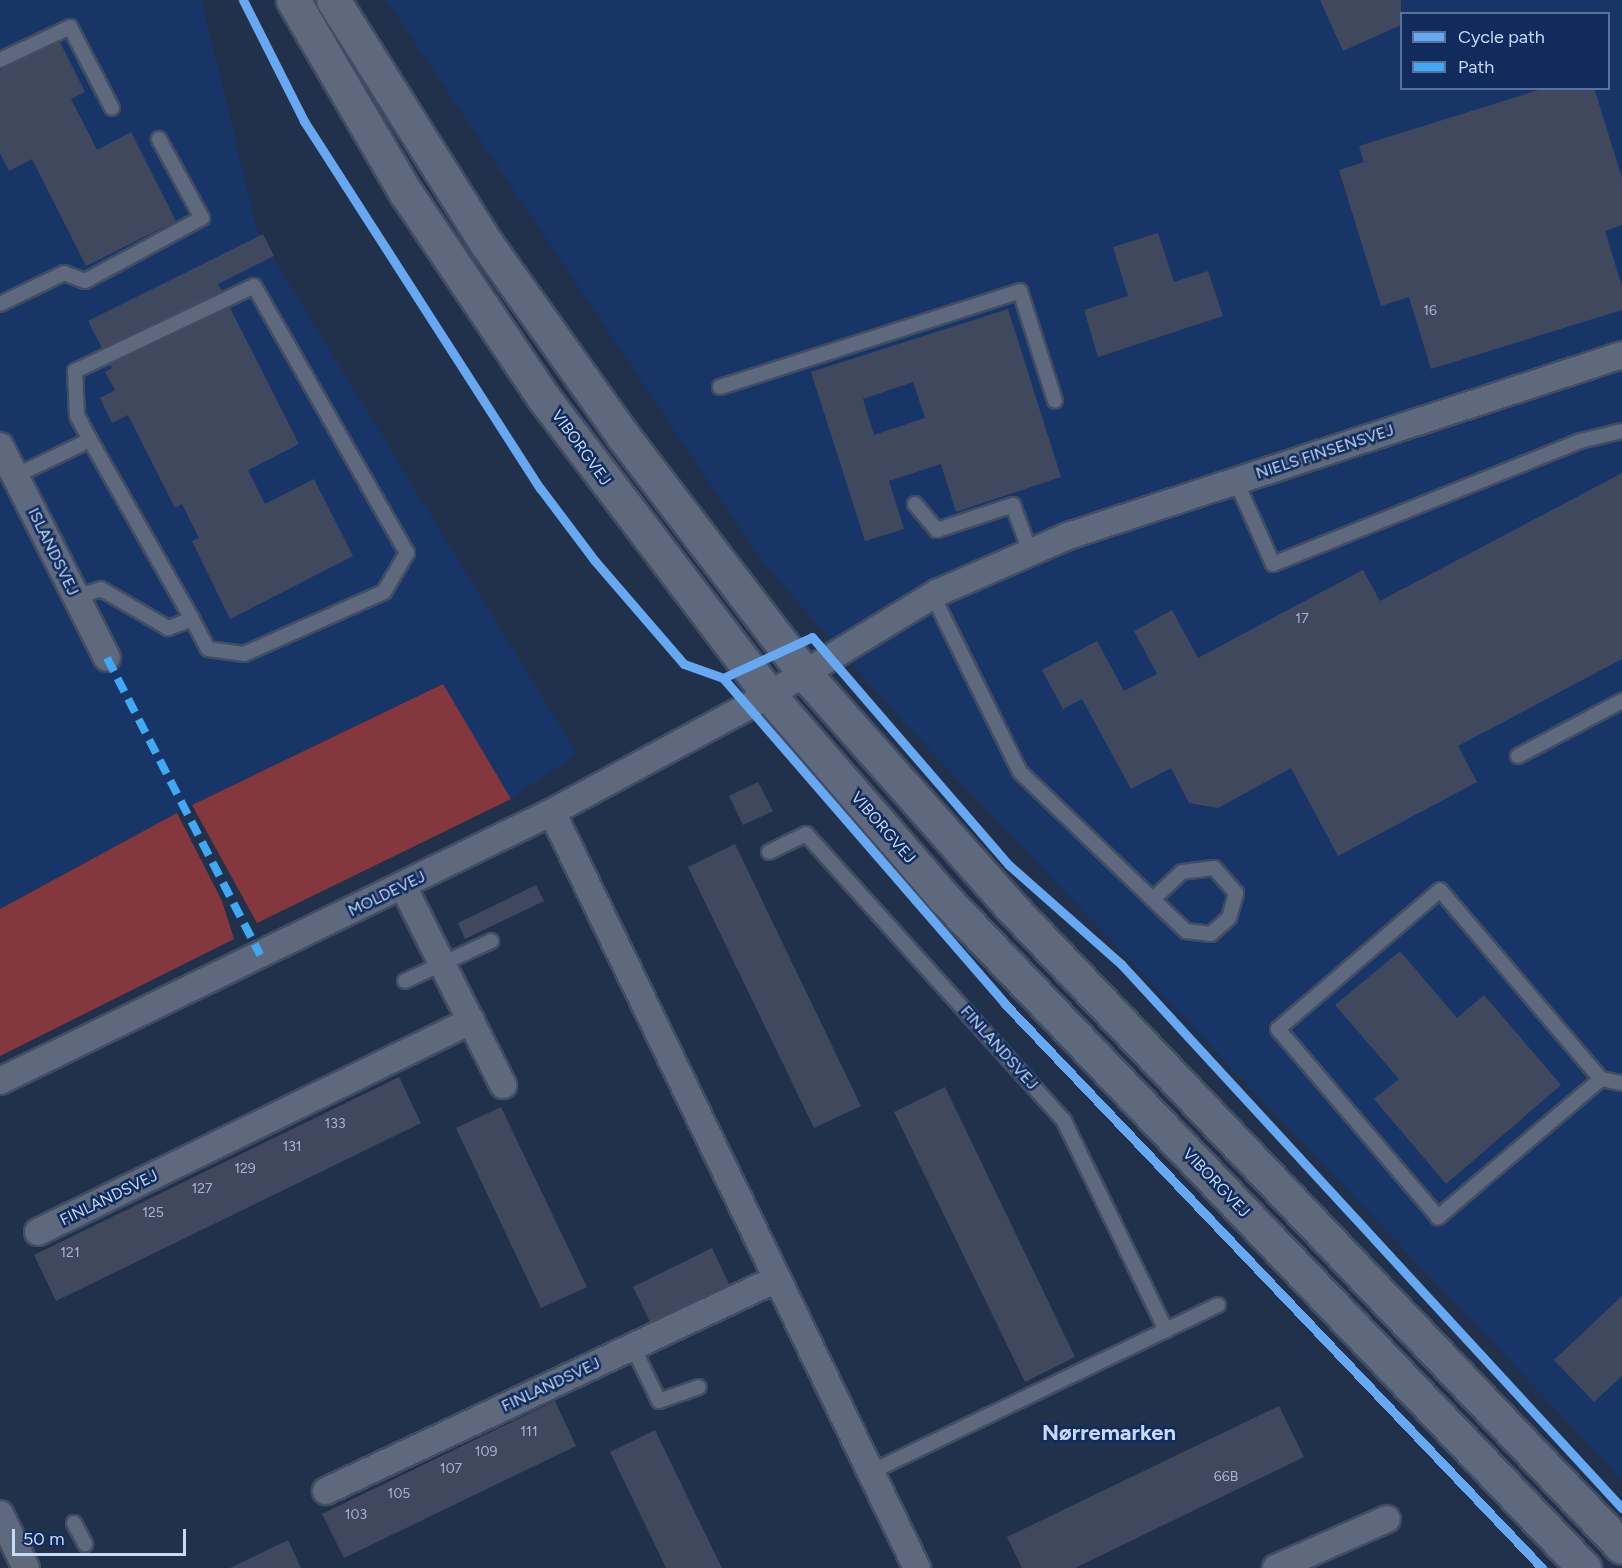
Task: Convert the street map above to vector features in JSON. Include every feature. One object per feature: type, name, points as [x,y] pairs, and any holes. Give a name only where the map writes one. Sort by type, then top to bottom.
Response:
[{"type":"street","name":"VIBORGVEJ","points":[[293,0],[406,193],[543,397],[769,695],[944,898],[1584,1568]]},
{"type":"street","points":[[333,0],[486,243],[623,436],[805,674],[1012,908],[1622,1547]]},
{"type":"street","name":"NIELS FINSENSVEJ","points":[[769,695],[933,596],[1030,552],[1236,481],[1622,355]]},
{"type":"street","name":"ISLANDSVEJ","points":[[0,446],[107,658]]},
{"type":"street","name":"MOLDEVEJ","points":[[0,1081],[552,812],[769,695]]},
{"type":"street","points":[[552,812],[917,1568]]},
{"type":"street","points":[[403,886],[503,1085]]},
{"type":"street","name":"FINLANDSVEJ","points":[[38,1232],[471,1021]]},
{"type":"street","name":"FINLANDSVEJ","points":[[326,1491],[776,1279]]},
{"type":"street","points":[[0,1514],[26,1568]]},
{"type":"street","points":[[1276,1568],[1387,1519]]},
{"type":"lane","points":[[0,60],[70,27],[112,108]]},
{"type":"lane","points":[[0,304],[64,273],[85,281],[202,218],[159,139]]},
{"type":"lane","points":[[254,286],[407,553],[384,592],[244,654],[208,649],[192,619],[77,416],[75,371],[254,286]]},
{"type":"lane","points":[[720,387],[1020,291],[1055,401]]},
{"type":"lane","points":[[1236,481],[1274,564],[1580,441],[1622,431]]},
{"type":"lane","points":[[15,476],[90,440]]},
{"type":"lane","points":[[915,504],[937,530],[1013,505],[1030,552]]},
{"type":"lane","points":[[76,597],[101,589],[168,627],[192,619]]},
{"type":"lane","points":[[933,596],[1020,772],[1186,931],[1211,934],[1229,918],[1236,893],[1214,868],[1182,872],[1153,899]]},
{"type":"lane","points":[[1518,756],[1622,701]]},
{"type":"lane","name":"FINLANDSVEJ","points":[[769,852],[806,834],[1065,1121],[1166,1330]]},
{"type":"lane","points":[[1600,1079],[1438,1216],[1278,1029],[1440,890],[1600,1079],[1622,1083]]},
{"type":"lane","points":[[405,981],[491,941]]},
{"type":"lane","points":[[871,1472],[1218,1305]]},
{"type":"lane","points":[[633,1347],[659,1401],[699,1387]]},
{"type":"lane","points":[[74,1523],[85,1544]]},
{"type":"shaded area","points":[[0,0],[201,0],[258,233],[577,754],[511,799],[442,684],[192,805],[0,909]]},
{"type":"shaded area","points":[[387,0],[1622,0],[1622,1479],[898,716],[762,561]]},
{"type":"shaded area","points":[[443,684],[511,799],[257,923],[192,805]]},
{"type":"shaded area","points":[[177,813],[222,901],[234,939],[0,1056],[0,909]]},
{"type":"building","points":[[1320,0],[1401,0],[1400,25],[1343,51]]},
{"type":"building","points":[[60,42],[85,92],[71,99],[97,150],[131,132],[176,221],[86,266],[32,159],[9,171],[0,153],[0,70]]},
{"type":"building","points":[[1539,90],[1595,90],[1622,178],[1622,225],[1605,231],[1622,286],[1622,310],[1431,369],[1409,297],[1381,306],[1339,170],[1364,162],[1359,146]]},
{"type":"building","points":[[1158,233],[1174,282],[1208,271],[1223,316],[1098,357],[1084,310],[1128,296],[1113,247]]},
{"type":"building","points":[[263,234],[274,256],[218,284],[222,291],[102,348],[88,321]]},
{"type":"building","points":[[230,308],[299,444],[248,470],[265,504],[314,479],[353,556],[230,619],[192,541],[199,538],[182,504],[175,508],[128,415],[112,423],[100,398],[115,390],[105,372],[112,368],[110,364]]},
{"type":"building","points":[[1008,309],[1061,477],[956,512],[941,464],[889,481],[904,529],[865,541],[811,372]],"holes":[[[913,382],[925,418],[874,435],[863,399]]]},
{"type":"building","points":[[1622,473],[1622,659],[1458,746],[1477,782],[1338,856],[1291,768],[1218,808],[1189,803],[1171,768],[1131,789],[1082,699],[1063,709],[1042,670],[1097,641],[1124,691],[1157,674],[1134,631],[1172,610],[1198,658],[1363,570],[1380,601]]},
{"type":"building","points":[[758,782],[773,811],[743,825],[729,796]]},
{"type":"building","points":[[735,844],[861,1106],[814,1128],[688,867]]},
{"type":"building","points":[[536,885],[544,901],[465,939],[458,923]]},
{"type":"building","points":[[1400,951],[1457,1018],[1484,995],[1561,1085],[1446,1184],[1374,1099],[1399,1079],[1335,1005]]},
{"type":"building","points":[[399,1077],[421,1123],[56,1301],[34,1255]]},
{"type":"building","points":[[945,1087],[1075,1357],[1025,1382],[894,1112]]},
{"type":"building","points":[[501,1107],[587,1287],[541,1308],[456,1128]]},
{"type":"building","points":[[712,1248],[729,1284],[650,1322],[633,1287]]},
{"type":"building","points":[[1622,1296],[1622,1376],[1594,1402],[1554,1360]]},
{"type":"building","points":[[555,1401],[576,1446],[344,1558],[322,1514]]},
{"type":"building","points":[[1279,1406],[1304,1457],[1075,1568],[1022,1568],[1007,1537]]},
{"type":"building","points":[[655,1430],[722,1568],[666,1568],[610,1452]]},
{"type":"building","points":[[288,1540],[301,1568],[230,1568]]},
{"type":"marked path","points":[[107,658],[260,955]]},
{"type":"cycle path","points":[[243,0],[304,121],[540,488],[595,561],[684,664],[723,678],[1005,1004],[1542,1568]]},
{"type":"cycle path","points":[[723,678],[812,637],[1009,865],[1121,964],[1622,1508]]},
{"type":"district","name":"Nørremarken","points":[[1109,1433]]}]
